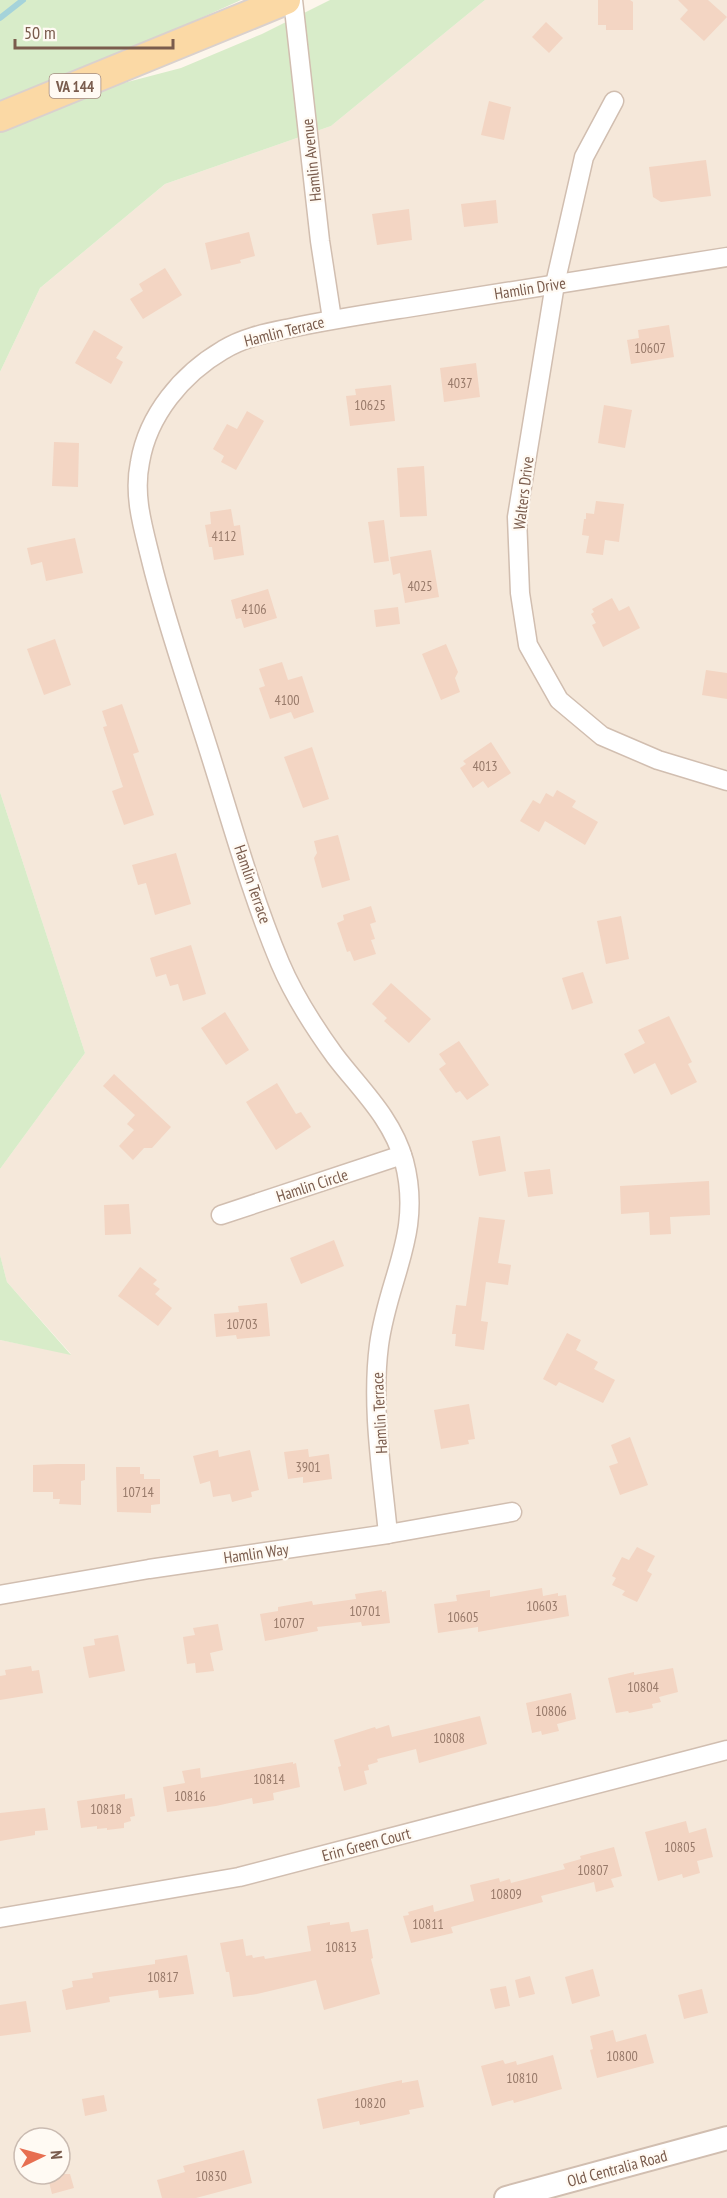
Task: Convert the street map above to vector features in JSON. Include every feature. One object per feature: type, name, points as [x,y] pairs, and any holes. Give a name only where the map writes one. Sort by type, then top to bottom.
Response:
[{"type":"main road","name":"VA 144","points":[[0,117],[286,0]]},
{"type":"street","name":"Hamlin Avenue","points":[[293,0],[320,241],[332,319]]},
{"type":"street","name":"Walters Drive","points":[[614,101],[584,157],[555,284],[516,517],[520,593],[528,645],[559,700],[602,736],[658,760],[727,781]]},
{"type":"street","name":"Hamlin Drive","points":[[332,319],[727,257]]},
{"type":"street","name":"Hamlin Terrace","points":[[332,319],[253,336],[226,348],[201,364],[179,385],[161,409],[148,434],[140,460],[137,487],[138,508],[161,598],[249,875],[280,963],[310,1020],[337,1058],[371,1097],[390,1126],[402,1155],[408,1181],[410,1215],[402,1260],[387,1304],[381,1334],[375,1393],[388,1534]]},
{"type":"street","name":"Hamlin Circle","points":[[221,1215],[402,1155]]},
{"type":"street","name":"Hamlin Way","points":[[0,1595],[148,1569],[388,1534],[512,1512]]},
{"type":"street","name":"Erin Green Court","points":[[0,1918],[239,1877],[727,1750]]},
{"type":"street","name":"Old Centralia Road","points":[[507,2198],[727,2138]]},
{"type":"shaded area","points":[[485,0],[727,0],[727,2198],[0,2198],[0,1340],[71,1354],[7,1282],[0,1255],[0,1169],[85,1053],[0,792],[0,372],[40,288],[165,184],[331,126]]},
{"type":"green space","points":[[0,0],[241,0],[114,57],[0,102]]},
{"type":"green space","points":[[330,0],[485,0],[331,126],[165,184],[40,288],[0,372],[0,129],[93,91],[181,68],[262,34]]},
{"type":"green space","points":[[0,792],[85,1053],[0,1169]]},
{"type":"green space","points":[[0,1255],[7,1282],[71,1355],[0,1340]]},
{"type":"building","points":[[598,0],[630,0],[633,2],[633,30],[606,30],[606,25],[598,25]]},
{"type":"building","points":[[678,0],[708,0],[727,17],[704,41],[680,19],[688,10]]},
{"type":"building","points":[[546,22],[563,38],[549,53],[532,37]]},
{"type":"building","points":[[489,101],[511,107],[504,140],[481,135]]},
{"type":"building","points":[[706,160],[711,196],[661,202],[653,197],[649,167]]},
{"type":"building","points":[[496,200],[498,223],[464,227],[461,204]]},
{"type":"building","points":[[409,209],[412,240],[377,245],[372,214]]},
{"type":"building","points":[[249,232],[255,256],[240,260],[241,263],[211,270],[205,243]]},
{"type":"building","points":[[165,268],[182,295],[143,319],[130,299],[143,291],[139,284]]},
{"type":"building","points":[[669,325],[674,357],[631,364],[627,340],[639,338],[638,330]]},
{"type":"building","points":[[94,330],[123,347],[116,358],[123,362],[111,384],[75,363]]},
{"type":"building","points":[[476,363],[480,397],[444,402],[440,368]]},
{"type":"building","points":[[391,385],[395,421],[350,426],[346,396],[356,395],[355,389]]},
{"type":"building","points":[[604,405],[632,410],[625,448],[598,443]]},
{"type":"building","points":[[247,411],[264,421],[236,470],[221,462],[224,456],[213,449],[227,424],[237,429]]},
{"type":"building","points":[[54,442],[79,443],[78,487],[52,486]]},
{"type":"building","points":[[424,466],[427,516],[400,517],[397,468]]},
{"type":"building","points":[[596,501],[624,504],[619,542],[605,540],[603,555],[586,553],[589,536],[582,535],[586,513],[594,514]]},
{"type":"building","points":[[231,509],[234,526],[240,525],[244,555],[214,560],[205,525],[211,524],[210,512]]},
{"type":"building","points":[[384,520],[389,561],[374,563],[368,522]]},
{"type":"building","points":[[75,538],[83,573],[46,581],[42,562],[31,565],[27,548]]},
{"type":"building","points":[[431,550],[439,597],[405,603],[400,573],[393,575],[390,557]]},
{"type":"building","points":[[268,589],[277,618],[244,628],[241,618],[236,619],[231,600]]},
{"type":"building","points":[[612,598],[619,611],[629,606],[640,628],[603,647],[592,625],[596,623],[591,614],[594,612],[592,609]]},
{"type":"building","points":[[398,607],[400,624],[376,627],[374,610]]},
{"type":"building","points":[[55,639],[71,685],[44,695],[27,649]]},
{"type":"building","points":[[446,644],[458,672],[455,678],[460,692],[441,700],[422,654]]},
{"type":"building","points":[[282,662],[288,680],[302,676],[314,712],[294,719],[291,712],[270,719],[259,688],[265,686],[259,669]]},
{"type":"building","points":[[706,670],[727,673],[727,699],[702,695]]},
{"type":"building","points":[[122,704],[139,752],[133,754],[154,815],[124,825],[112,791],[123,787],[103,727],[107,726],[102,711]]},
{"type":"building","points":[[491,742],[511,773],[488,788],[483,781],[473,788],[460,768],[466,764],[463,761]]},
{"type":"building","points":[[312,747],[329,799],[303,808],[284,757]]},
{"type":"building","points":[[557,790],[576,801],[572,807],[598,822],[585,845],[545,821],[539,832],[520,821],[533,800],[540,804],[546,793],[553,797]]},
{"type":"building","points":[[338,835],[350,880],[322,888],[314,858],[317,853],[314,841]]},
{"type":"building","points":[[176,853],[191,904],[155,915],[146,883],[138,885],[132,865]]},
{"type":"building","points":[[371,906],[376,922],[370,924],[375,939],[371,940],[376,954],[354,961],[350,951],[347,952],[337,923],[344,920],[343,915]]},
{"type":"building","points":[[621,916],[629,959],[606,964],[597,921]]},
{"type":"building","points":[[191,945],[206,994],[183,1001],[178,984],[170,986],[166,974],[156,977],[150,958]]},
{"type":"building","points":[[583,972],[593,1003],[572,1010],[562,978]]},
{"type":"building","points":[[391,983],[431,1019],[409,1043],[384,1021],[387,1018],[372,1004]]},
{"type":"building","points":[[225,1012],[249,1050],[226,1065],[201,1028]]},
{"type":"building","points":[[669,1016],[692,1062],[688,1064],[697,1082],[671,1095],[655,1063],[634,1074],[624,1054],[645,1043],[638,1030]]},
{"type":"building","points":[[459,1041],[489,1085],[467,1100],[460,1091],[456,1093],[439,1069],[446,1064],[439,1054]]},
{"type":"building","points":[[114,1074],[171,1127],[152,1148],[144,1148],[133,1160],[119,1146],[134,1130],[127,1124],[135,1115],[103,1086]]},
{"type":"building","points":[[277,1083],[296,1114],[301,1112],[311,1127],[276,1150],[246,1102]]},
{"type":"building","points":[[500,1136],[506,1171],[479,1176],[472,1141]]},
{"type":"building","points":[[550,1169],[553,1194],[528,1197],[524,1172]]},
{"type":"building","points":[[709,1181],[710,1215],[670,1217],[671,1234],[650,1235],[649,1212],[621,1214],[620,1186]]},
{"type":"building","points":[[129,1204],[131,1234],[105,1235],[104,1205]]},
{"type":"building","points":[[479,1217],[505,1220],[498,1263],[511,1265],[508,1285],[486,1282],[481,1321],[488,1322],[484,1350],[455,1346],[456,1334],[452,1334],[456,1305],[466,1306]]},
{"type":"building","points":[[334,1240],[344,1266],[301,1284],[290,1258]]},
{"type":"building","points":[[140,1267],[157,1280],[153,1284],[160,1289],[155,1294],[172,1308],[158,1326],[118,1296]]},
{"type":"building","points":[[267,1303],[270,1336],[237,1339],[236,1335],[216,1337],[214,1314],[239,1312],[238,1306]]},
{"type":"building","points":[[567,1333],[581,1340],[576,1350],[598,1362],[594,1369],[615,1380],[603,1403],[559,1382],[556,1386],[543,1379]]},
{"type":"building","points":[[469,1404],[475,1439],[468,1440],[469,1444],[441,1449],[434,1410]]},
{"type":"building","points":[[630,1437],[648,1485],[620,1495],[609,1466],[618,1463],[611,1445]]},
{"type":"building","points":[[308,1449],[309,1457],[329,1454],[332,1479],[303,1483],[303,1477],[288,1479],[284,1452]]},
{"type":"building","points":[[218,1450],[219,1457],[250,1450],[259,1490],[251,1492],[252,1497],[232,1502],[230,1494],[213,1497],[210,1481],[200,1484],[193,1456]]},
{"type":"building","points":[[85,1464],[85,1480],[81,1481],[81,1505],[59,1504],[60,1499],[53,1499],[53,1492],[33,1492],[33,1465]]},
{"type":"building","points":[[116,1467],[140,1467],[140,1474],[144,1474],[144,1479],[160,1479],[160,1504],[151,1505],[151,1513],[117,1512]]},
{"type":"building","points":[[637,1547],[655,1556],[647,1571],[652,1574],[637,1602],[622,1595],[625,1591],[612,1585],[616,1578],[612,1576],[622,1557],[629,1560]]},
{"type":"building","points":[[542,1588],[543,1596],[558,1593],[558,1596],[566,1595],[569,1616],[478,1632],[478,1627],[438,1633],[434,1604],[457,1601],[456,1595],[490,1590],[490,1597]]},
{"type":"building","points":[[382,1590],[382,1592],[386,1591],[390,1623],[362,1626],[361,1622],[317,1627],[318,1631],[265,1641],[260,1614],[278,1611],[278,1607],[312,1601],[313,1605],[356,1599],[355,1594]]},
{"type":"building","points":[[218,1624],[223,1650],[210,1653],[214,1671],[196,1673],[195,1663],[187,1664],[183,1637],[195,1635],[193,1628]]},
{"type":"building","points":[[118,1635],[125,1671],[89,1678],[83,1647],[95,1645],[94,1639]]},
{"type":"building","points":[[31,1666],[32,1671],[39,1670],[43,1693],[0,1700],[0,1676],[6,1675],[5,1670]]},
{"type":"building","points":[[673,1668],[678,1692],[659,1697],[661,1702],[652,1704],[653,1708],[616,1713],[608,1678],[634,1672],[634,1675]]},
{"type":"building","points":[[571,1693],[576,1719],[557,1724],[559,1731],[542,1735],[541,1731],[532,1733],[526,1703]]},
{"type":"building","points":[[480,1716],[487,1744],[419,1763],[416,1749],[377,1759],[378,1762],[368,1765],[369,1770],[364,1771],[367,1784],[344,1791],[338,1767],[341,1766],[334,1740],[389,1725],[392,1737]]},
{"type":"building","points":[[293,1762],[293,1764],[296,1763],[300,1787],[273,1793],[274,1800],[253,1804],[252,1798],[216,1806],[167,1812],[163,1787],[185,1783],[182,1771],[200,1768],[201,1778]]},
{"type":"building","points":[[125,1794],[125,1799],[132,1798],[135,1816],[130,1817],[131,1821],[124,1823],[124,1828],[107,1830],[107,1828],[97,1829],[97,1826],[81,1828],[77,1801]]},
{"type":"building","points":[[45,1808],[48,1830],[35,1831],[35,1835],[0,1841],[0,1813]]},
{"type":"building","points":[[686,1821],[689,1833],[706,1828],[713,1857],[697,1861],[700,1873],[683,1878],[682,1874],[658,1881],[645,1832]]},
{"type":"building","points":[[614,1847],[622,1876],[611,1879],[614,1887],[596,1892],[594,1882],[541,1896],[543,1902],[451,1927],[453,1933],[411,1943],[403,1916],[409,1915],[408,1912],[433,1905],[434,1912],[474,1901],[470,1885],[499,1878],[500,1882],[510,1879],[511,1883],[565,1869],[563,1864],[581,1859],[580,1856]]},
{"type":"building","points":[[330,1922],[330,1925],[349,1922],[351,1932],[368,1929],[373,1958],[371,1959],[380,1994],[324,2010],[316,1980],[257,1994],[233,1997],[229,1972],[226,1972],[220,1943],[243,1939],[246,1956],[252,1955],[253,1958],[264,1956],[265,1959],[311,1951],[307,1926]]},
{"type":"building","points":[[187,1955],[194,1994],[159,1998],[158,1990],[109,1997],[110,2002],[66,2010],[62,1990],[73,1987],[72,1981],[93,1978],[92,1973],[155,1964],[155,1960]]},
{"type":"building","points":[[593,1969],[600,1996],[572,2004],[565,1977]]},
{"type":"building","points":[[530,1976],[535,1994],[519,1998],[515,1980]]},
{"type":"building","points":[[506,1986],[510,2006],[495,2009],[490,1989]]},
{"type":"building","points":[[702,1989],[708,2013],[684,2019],[678,1995]]},
{"type":"building","points":[[26,2001],[31,2032],[0,2036],[0,2005]]},
{"type":"building","points":[[613,2030],[616,2042],[646,2034],[654,2063],[597,2078],[590,2050],[593,2049],[590,2036]]},
{"type":"building","points":[[553,2055],[562,2089],[514,2103],[513,2100],[492,2106],[481,2066],[503,2060],[505,2064],[516,2061],[517,2065]]},
{"type":"building","points":[[402,2080],[402,2083],[418,2080],[424,2107],[409,2110],[410,2114],[360,2125],[359,2121],[323,2129],[317,2099]]},
{"type":"building","points":[[104,2095],[107,2111],[85,2116],[82,2099]]},
{"type":"building","points":[[244,2150],[252,2183],[196,2198],[162,2198],[157,2180],[185,2172],[183,2166]]},
{"type":"building","points":[[72,2181],[74,2188],[52,2194],[50,2186],[72,2186]]},
{"type":"waterway","points":[[0,18],[23,0]]}]
